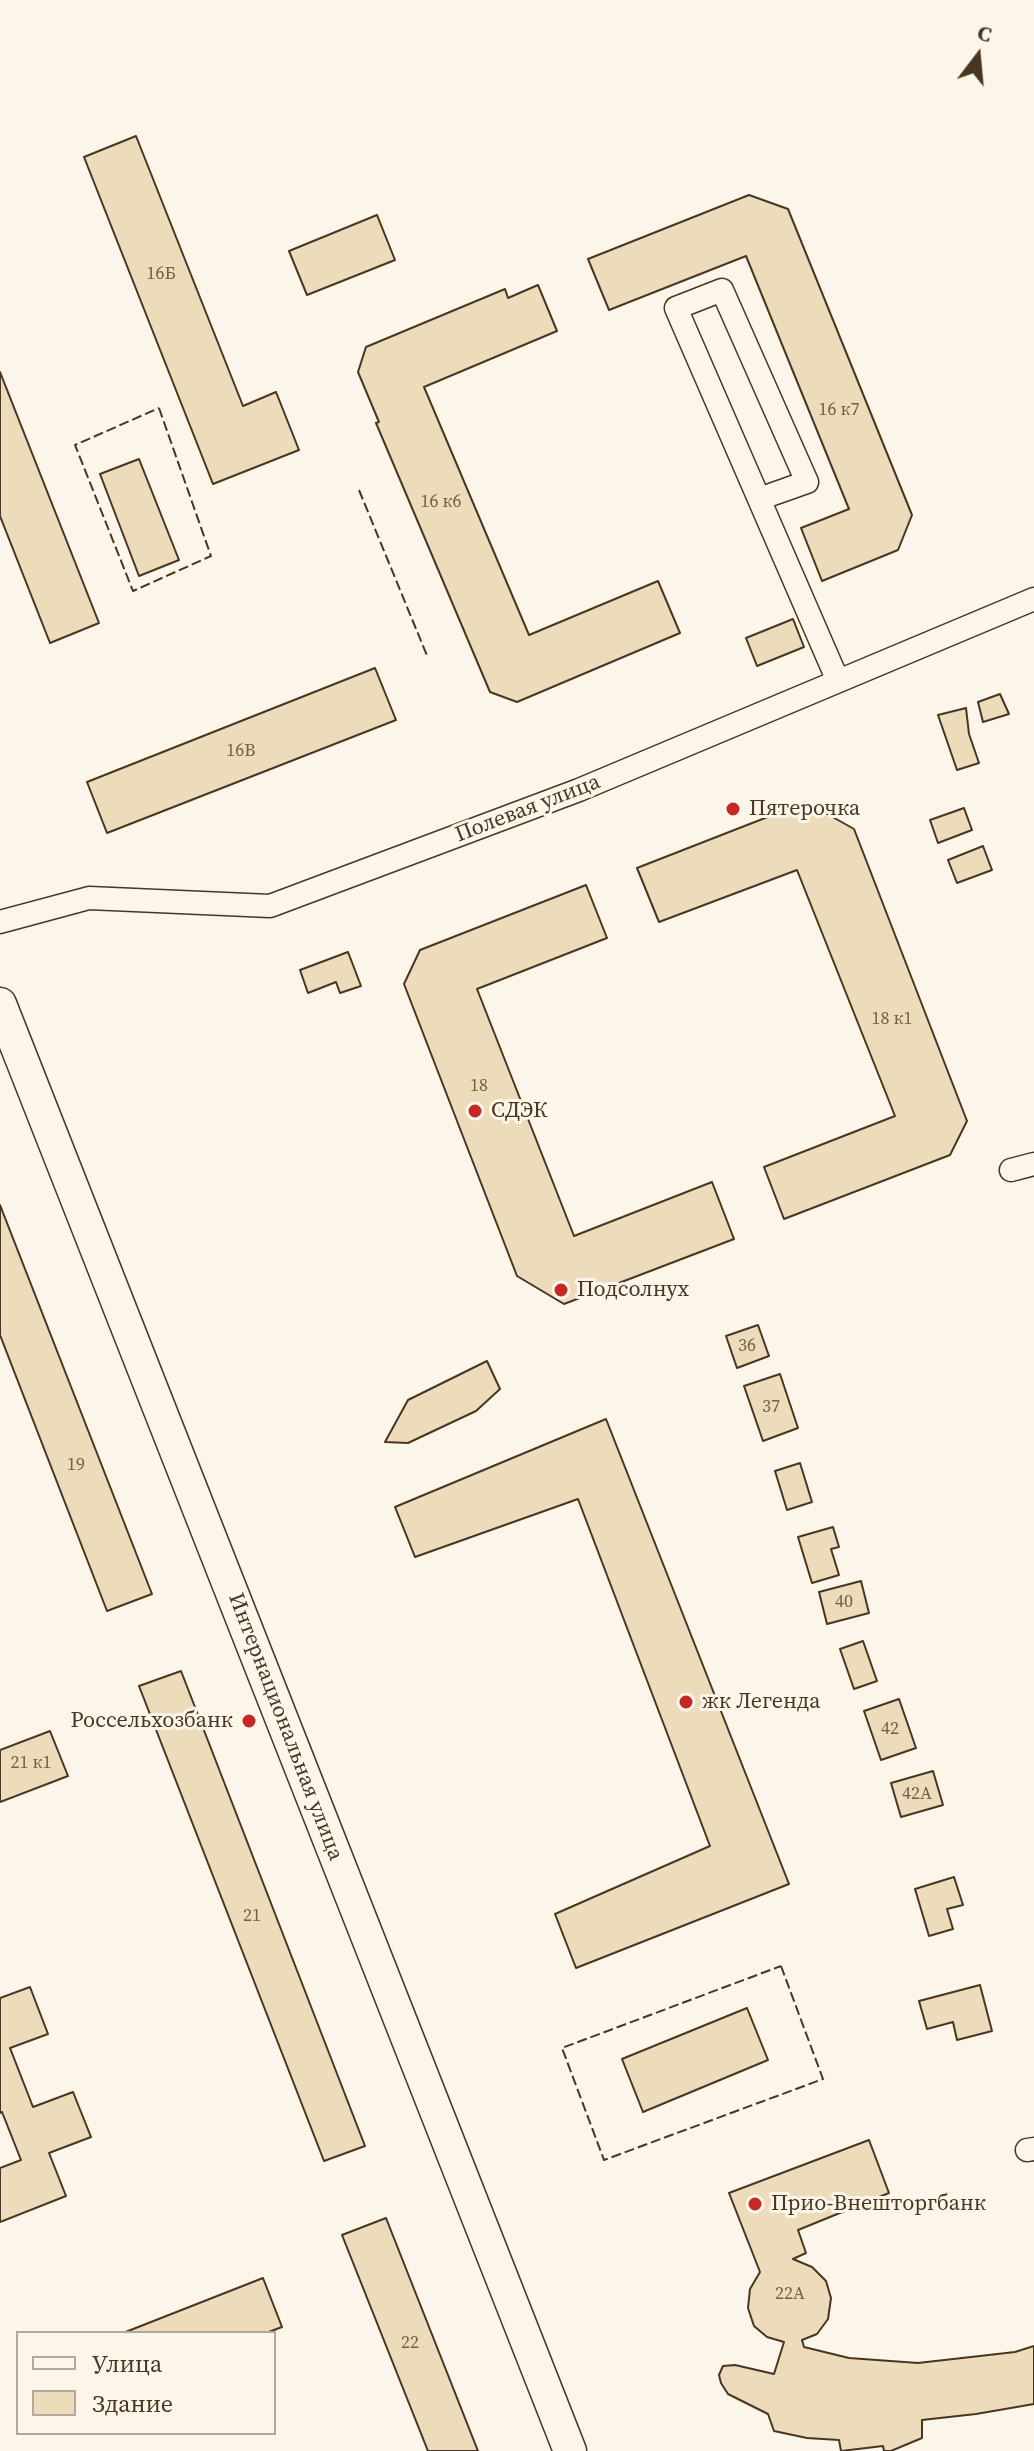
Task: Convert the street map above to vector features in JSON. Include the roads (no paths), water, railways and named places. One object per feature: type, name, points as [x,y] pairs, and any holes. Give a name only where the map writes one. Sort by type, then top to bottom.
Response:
[{"type":"main road","name":"Интернациональная улица","points":[[0,1004],[570,2451]]},
{"type":"street","points":[[759,499],[807,482],[722,290],[676,308],[838,681]]},
{"type":"street","name":"Полевая улица","points":[[0,922],[89,898],[270,906],[579,790],[1034,599]]},
{"type":"street","points":[[1011,1170],[1034,1164]]},
{"type":"place","name":"Пятерочка","points":[[733,809]]},
{"type":"place","name":"СДЭК","points":[[475,1111]]},
{"type":"place","name":"Подсолнух","points":[[561,1290]]},
{"type":"place","name":"жк Легенда","points":[[686,1702]]},
{"type":"place","name":"Россельхозбанк","points":[[249,1721]]},
{"type":"place","name":"Прио-Внешторгбанк","points":[[755,2204]]}]
